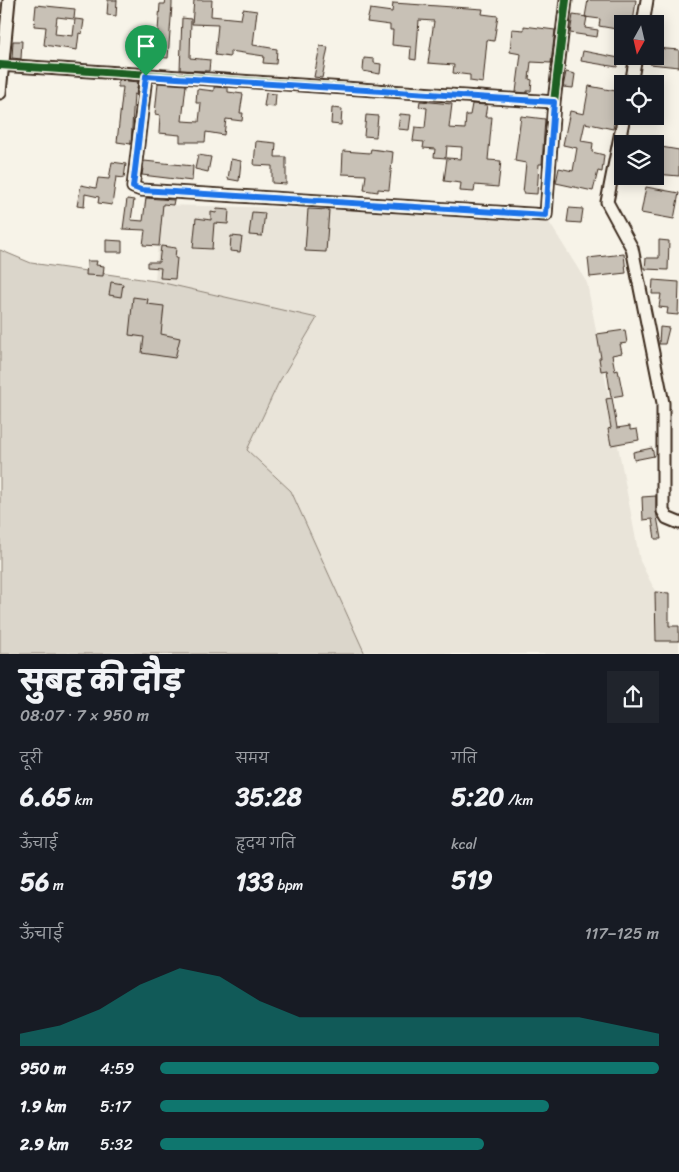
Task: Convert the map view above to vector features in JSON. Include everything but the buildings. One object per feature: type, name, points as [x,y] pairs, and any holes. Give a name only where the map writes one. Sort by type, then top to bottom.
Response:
[{"type":"street","points":[[0,92],[9,0]]},
{"type":"street","points":[[146,76],[133,187],[141,190],[546,215],[554,102],[566,0]]},
{"type":"street","points":[[644,15],[647,0]]},
{"type":"street","points":[[2,66],[554,102]]},
{"type":"street","points":[[622,125],[607,202],[632,248],[664,403],[663,511],[666,518],[679,523]]},
{"type":"shaded area","points":[[161,205],[544,214],[587,283],[640,561],[679,638],[679,654],[365,654],[291,491],[246,450],[278,384],[317,318],[155,281]]},
{"type":"shaded area","points":[[0,250],[31,263],[155,281],[317,318],[278,384],[247,450],[291,491],[365,654],[0,654]]},
{"type":"cycle path","points":[[146,76],[133,187],[141,190],[546,215],[554,102],[566,0]]},
{"type":"cycle path","points":[[0,65],[554,102]]},
{"type":"route","points":[[146,76],[554,102],[546,215],[141,190],[133,187],[146,76]]}]
